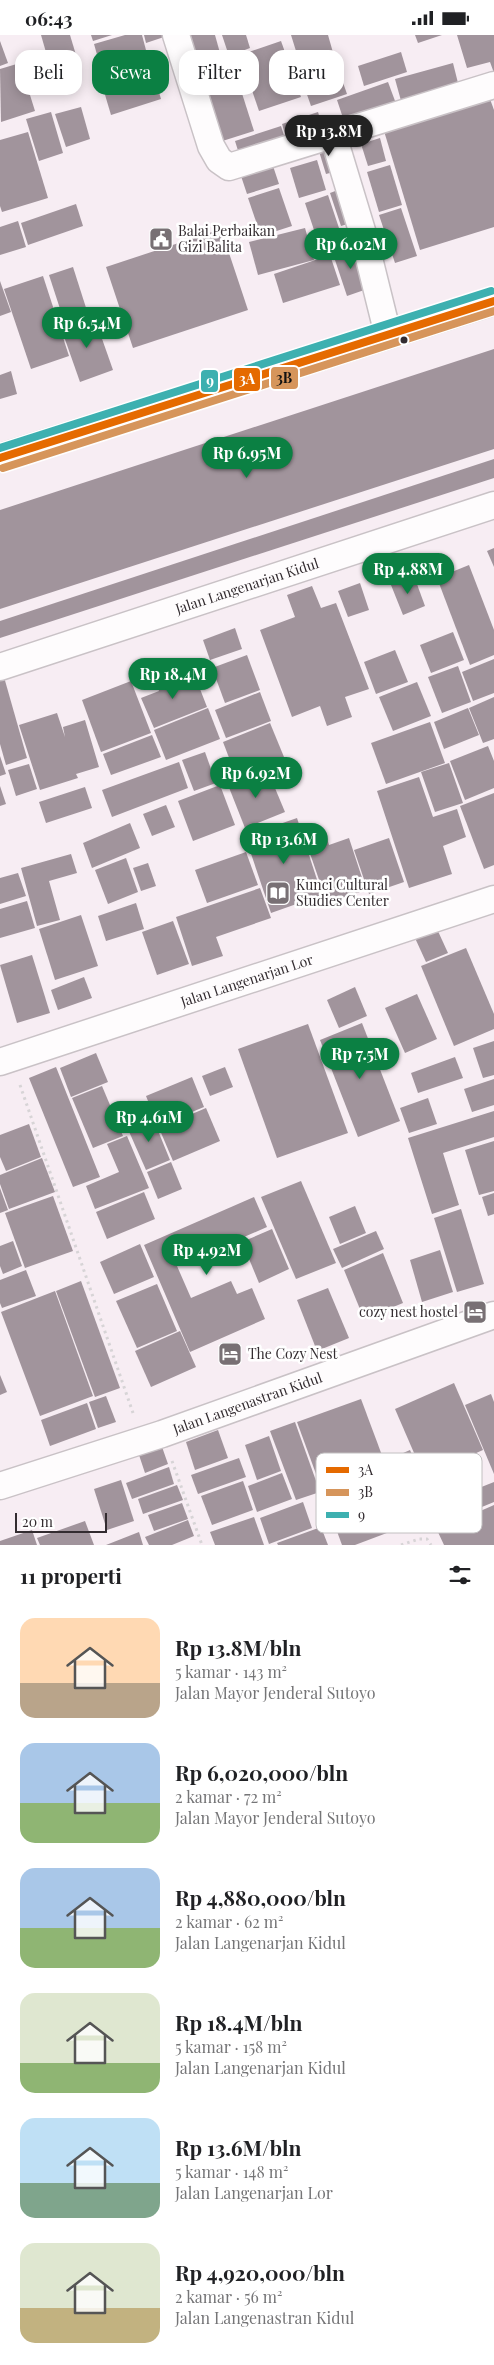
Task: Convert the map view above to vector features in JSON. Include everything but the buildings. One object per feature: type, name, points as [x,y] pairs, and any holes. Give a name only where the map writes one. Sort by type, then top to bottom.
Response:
[{"type":"main road","points":[[0,458],[494,301]]},
{"type":"street","points":[[176,35],[211,146],[219,160],[229,167],[494,85]]},
{"type":"street","points":[[333,135],[363,234],[388,335]]},
{"type":"street","name":"Jalan Langenarjan Kidul","points":[[0,667],[494,505]]},
{"type":"street","name":"Jalan Langenarjan Lor","points":[[6,1061],[494,899]]},
{"type":"street","name":"Jalan Langenastran Kidul","points":[[0,1486],[152,1437],[494,1315]]},
{"type":"path","points":[[6,1061],[152,1437],[202,1545]]},
{"type":"path","points":[[401,1545],[419,1539],[427,1539],[431,1545]]},
{"type":"transit line","name":"9","points":[[0,448],[491,291]]},
{"type":"transit line","name":"3A","points":[[0,458],[494,301]]},
{"type":"transit line","name":"3B","points":[[3,468],[494,311]]},
{"type":"place","name":"Balai Perbaikan Gizi Balita","points":[[161,239]]},
{"type":"place","name":"Kunci Cultural Studies Center","points":[[278,893]]},
{"type":"place","name":"cozy nest hostel","points":[[475,1312]]},
{"type":"place","name":"The Cozy Nest","points":[[230,1354]]}]
